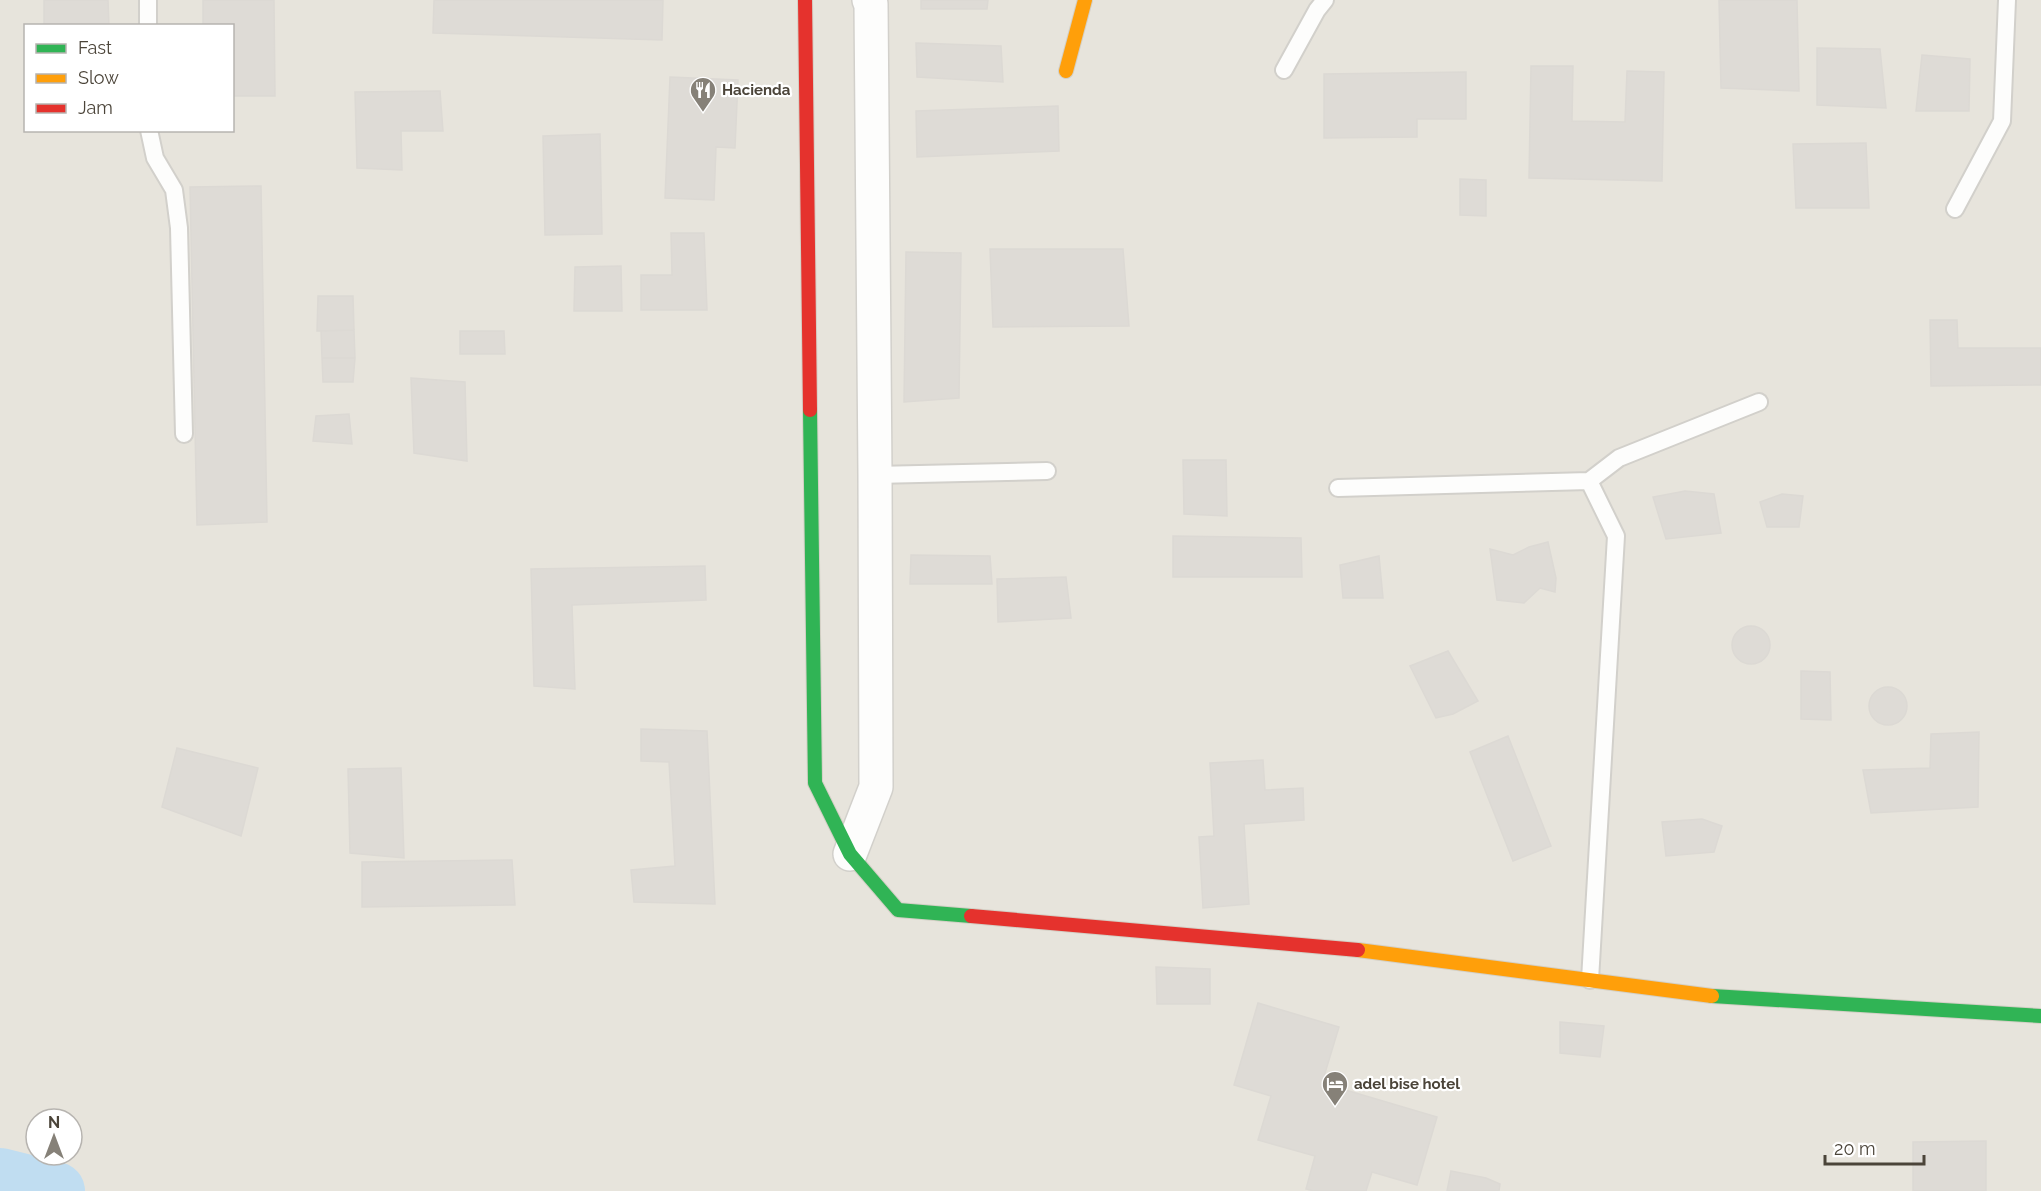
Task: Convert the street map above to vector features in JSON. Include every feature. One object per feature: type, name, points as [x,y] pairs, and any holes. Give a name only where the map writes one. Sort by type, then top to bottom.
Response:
[{"type":"street","points":[[805,0],[815,783],[850,854],[898,910],[1358,950],[1728,998],[2041,1016]]},
{"type":"street","points":[[850,854],[876,788],[871,4],[869,0]]},
{"type":"street","points":[[1066,71],[1085,0]]},
{"type":"lane","points":[[148,0],[148,24]]},
{"type":"lane","points":[[1284,70],[1317,10],[1325,0]]},
{"type":"lane","points":[[1955,208],[2002,121],[2007,0]]},
{"type":"lane","points":[[149,132],[155,158],[174,190],[179,228],[184,434]]},
{"type":"lane","points":[[1338,488],[1588,481],[1619,458],[1759,402]]},
{"type":"lane","points":[[875,475],[1047,471]]},
{"type":"lane","points":[[1588,481],[1616,536],[1590,980]]},
{"type":"shaded area","points":[[0,0],[2041,0],[2041,1191],[0,1191]]},
{"type":"building","points":[[44,0],[108,0],[109,24],[44,24]]},
{"type":"building","points":[[203,0],[274,0],[275,96],[234,96],[234,24],[203,24]]},
{"type":"building","points":[[434,0],[663,0],[662,40],[433,33]]},
{"type":"building","points":[[921,0],[988,0],[987,9],[921,9]]},
{"type":"building","points":[[1719,0],[1797,0],[1799,91],[1721,88]]},
{"type":"building","points":[[916,43],[1001,46],[1003,82],[917,77]]},
{"type":"building","points":[[1817,48],[1880,49],[1886,108],[1817,105]]},
{"type":"building","points":[[1922,55],[1970,59],[1969,111],[1916,111]]},
{"type":"building","points":[[1531,66],[1573,66],[1572,121],[1625,122],[1627,71],[1664,72],[1662,181],[1529,178]]},
{"type":"building","points":[[1466,72],[1466,119],[1417,119],[1417,137],[1324,138],[1324,74]]},
{"type":"building","name":"Hacienda","points":[[670,77],[738,80],[735,148],[716,147],[714,200],[665,198]]},
{"type":"building","points":[[440,91],[443,131],[401,131],[402,170],[357,168],[355,92]]},
{"type":"building","points":[[1058,106],[1059,151],[917,157],[916,111]]},
{"type":"building","points":[[600,134],[602,234],[545,235],[543,136]]},
{"type":"building","points":[[1866,143],[1869,208],[1796,208],[1793,144]]},
{"type":"building","points":[[1460,179],[1486,180],[1486,216],[1460,215]]},
{"type":"building","points":[[261,186],[267,522],[197,525],[190,187]]},
{"type":"building","points":[[671,233],[704,233],[707,310],[641,310],[641,275],[672,275]]},
{"type":"building","points":[[990,249],[1123,249],[1129,326],[993,327]]},
{"type":"building","points":[[906,252],[961,253],[959,398],[904,402]]},
{"type":"building","points":[[621,266],[622,311],[574,311],[575,267]]},
{"type":"building","points":[[318,296],[353,296],[354,330],[317,331]]},
{"type":"building","points":[[1930,320],[1957,320],[1958,348],[2041,348],[2041,385],[1931,386]]},
{"type":"building","points":[[354,330],[355,358],[322,358],[321,331]]},
{"type":"building","points":[[460,331],[504,331],[505,354],[460,354]]},
{"type":"building","points":[[322,358],[355,358],[353,382],[323,382]]},
{"type":"building","points":[[411,378],[465,382],[467,461],[414,453]]},
{"type":"building","points":[[349,414],[352,444],[313,441],[316,416]]},
{"type":"building","points":[[1183,460],[1226,460],[1227,516],[1184,514]]},
{"type":"building","points":[[1685,491],[1714,494],[1721,533],[1666,539],[1653,497]]},
{"type":"building","points":[[1782,494],[1803,496],[1799,527],[1767,527],[1760,502]]},
{"type":"building","points":[[1173,536],[1301,538],[1302,577],[1173,577]]},
{"type":"building","points":[[1548,542],[1556,578],[1555,592],[1540,588],[1524,603],[1497,600],[1490,549],[1513,555],[1529,547]]},
{"type":"building","points":[[911,555],[990,556],[992,584],[910,584]]},
{"type":"building","points":[[1379,556],[1383,598],[1343,598],[1340,565]]},
{"type":"building","points":[[705,566],[706,600],[572,605],[575,689],[534,686],[531,569]]},
{"type":"building","points":[[1066,577],[1071,618],[998,622],[997,579]]},
{"type":"building","points":[[1751,626],[1764,632],[1770,645],[1764,658],[1751,664],[1738,658],[1732,645],[1738,632]]},
{"type":"building","points":[[1448,651],[1478,701],[1453,714],[1436,718],[1410,666]]},
{"type":"building","points":[[1801,671],[1830,672],[1831,720],[1801,719]]},
{"type":"building","points":[[1888,687],[1901,693],[1907,706],[1901,719],[1888,725],[1875,719],[1869,706],[1875,693]]},
{"type":"building","points":[[641,729],[707,731],[715,904],[634,902],[631,870],[675,866],[669,762],[641,761]]},
{"type":"building","points":[[1979,732],[1978,807],[1871,813],[1863,770],[1930,768],[1931,734]]},
{"type":"building","points":[[1508,736],[1551,846],[1513,861],[1470,752]]},
{"type":"building","points":[[177,748],[258,768],[241,836],[162,807]]},
{"type":"building","points":[[1263,760],[1265,790],[1303,788],[1304,820],[1244,824],[1249,904],[1203,908],[1199,837],[1214,836],[1210,763]]},
{"type":"building","points":[[401,768],[404,858],[350,853],[348,769]]},
{"type":"building","points":[[1702,819],[1722,826],[1714,852],[1666,856],[1662,822]]},
{"type":"building","points":[[512,860],[515,905],[362,907],[362,862]]},
{"type":"building","points":[[1156,967],[1210,969],[1210,1004],[1157,1004]]},
{"type":"building","name":"adel bise hotel","points":[[1258,1003],[1339,1027],[1322,1083],[1437,1117],[1417,1185],[1372,1172],[1366,1191],[1306,1189],[1315,1156],[1258,1140],[1271,1096],[1234,1085]]},
{"type":"building","points":[[1560,1022],[1604,1026],[1600,1057],[1560,1053]]},
{"type":"building","points":[[1986,1141],[1986,1191],[1913,1191],[1913,1142]]},
{"type":"building","points":[[1451,1171],[1486,1178],[1500,1184],[1499,1191],[1447,1191]]},
{"type":"waterway","points":[[0,1177],[56,1191]]},
{"type":"traffic: fast","points":[[810,410],[815,783],[850,854],[898,910],[971,916]]},
{"type":"traffic: fast","points":[[1712,996],[2041,1016]]},
{"type":"traffic: slow","points":[[1066,71],[1085,0]]},
{"type":"traffic: slow","points":[[1358,950],[1712,996]]},
{"type":"traffic: jam","points":[[805,0],[810,410]]},
{"type":"traffic: jam","points":[[971,916],[1358,950]]},
{"type":"place","name":"Hacienda","points":[[703,113]]},
{"type":"place","name":"adel bise hotel","points":[[1335,1107]]}]
